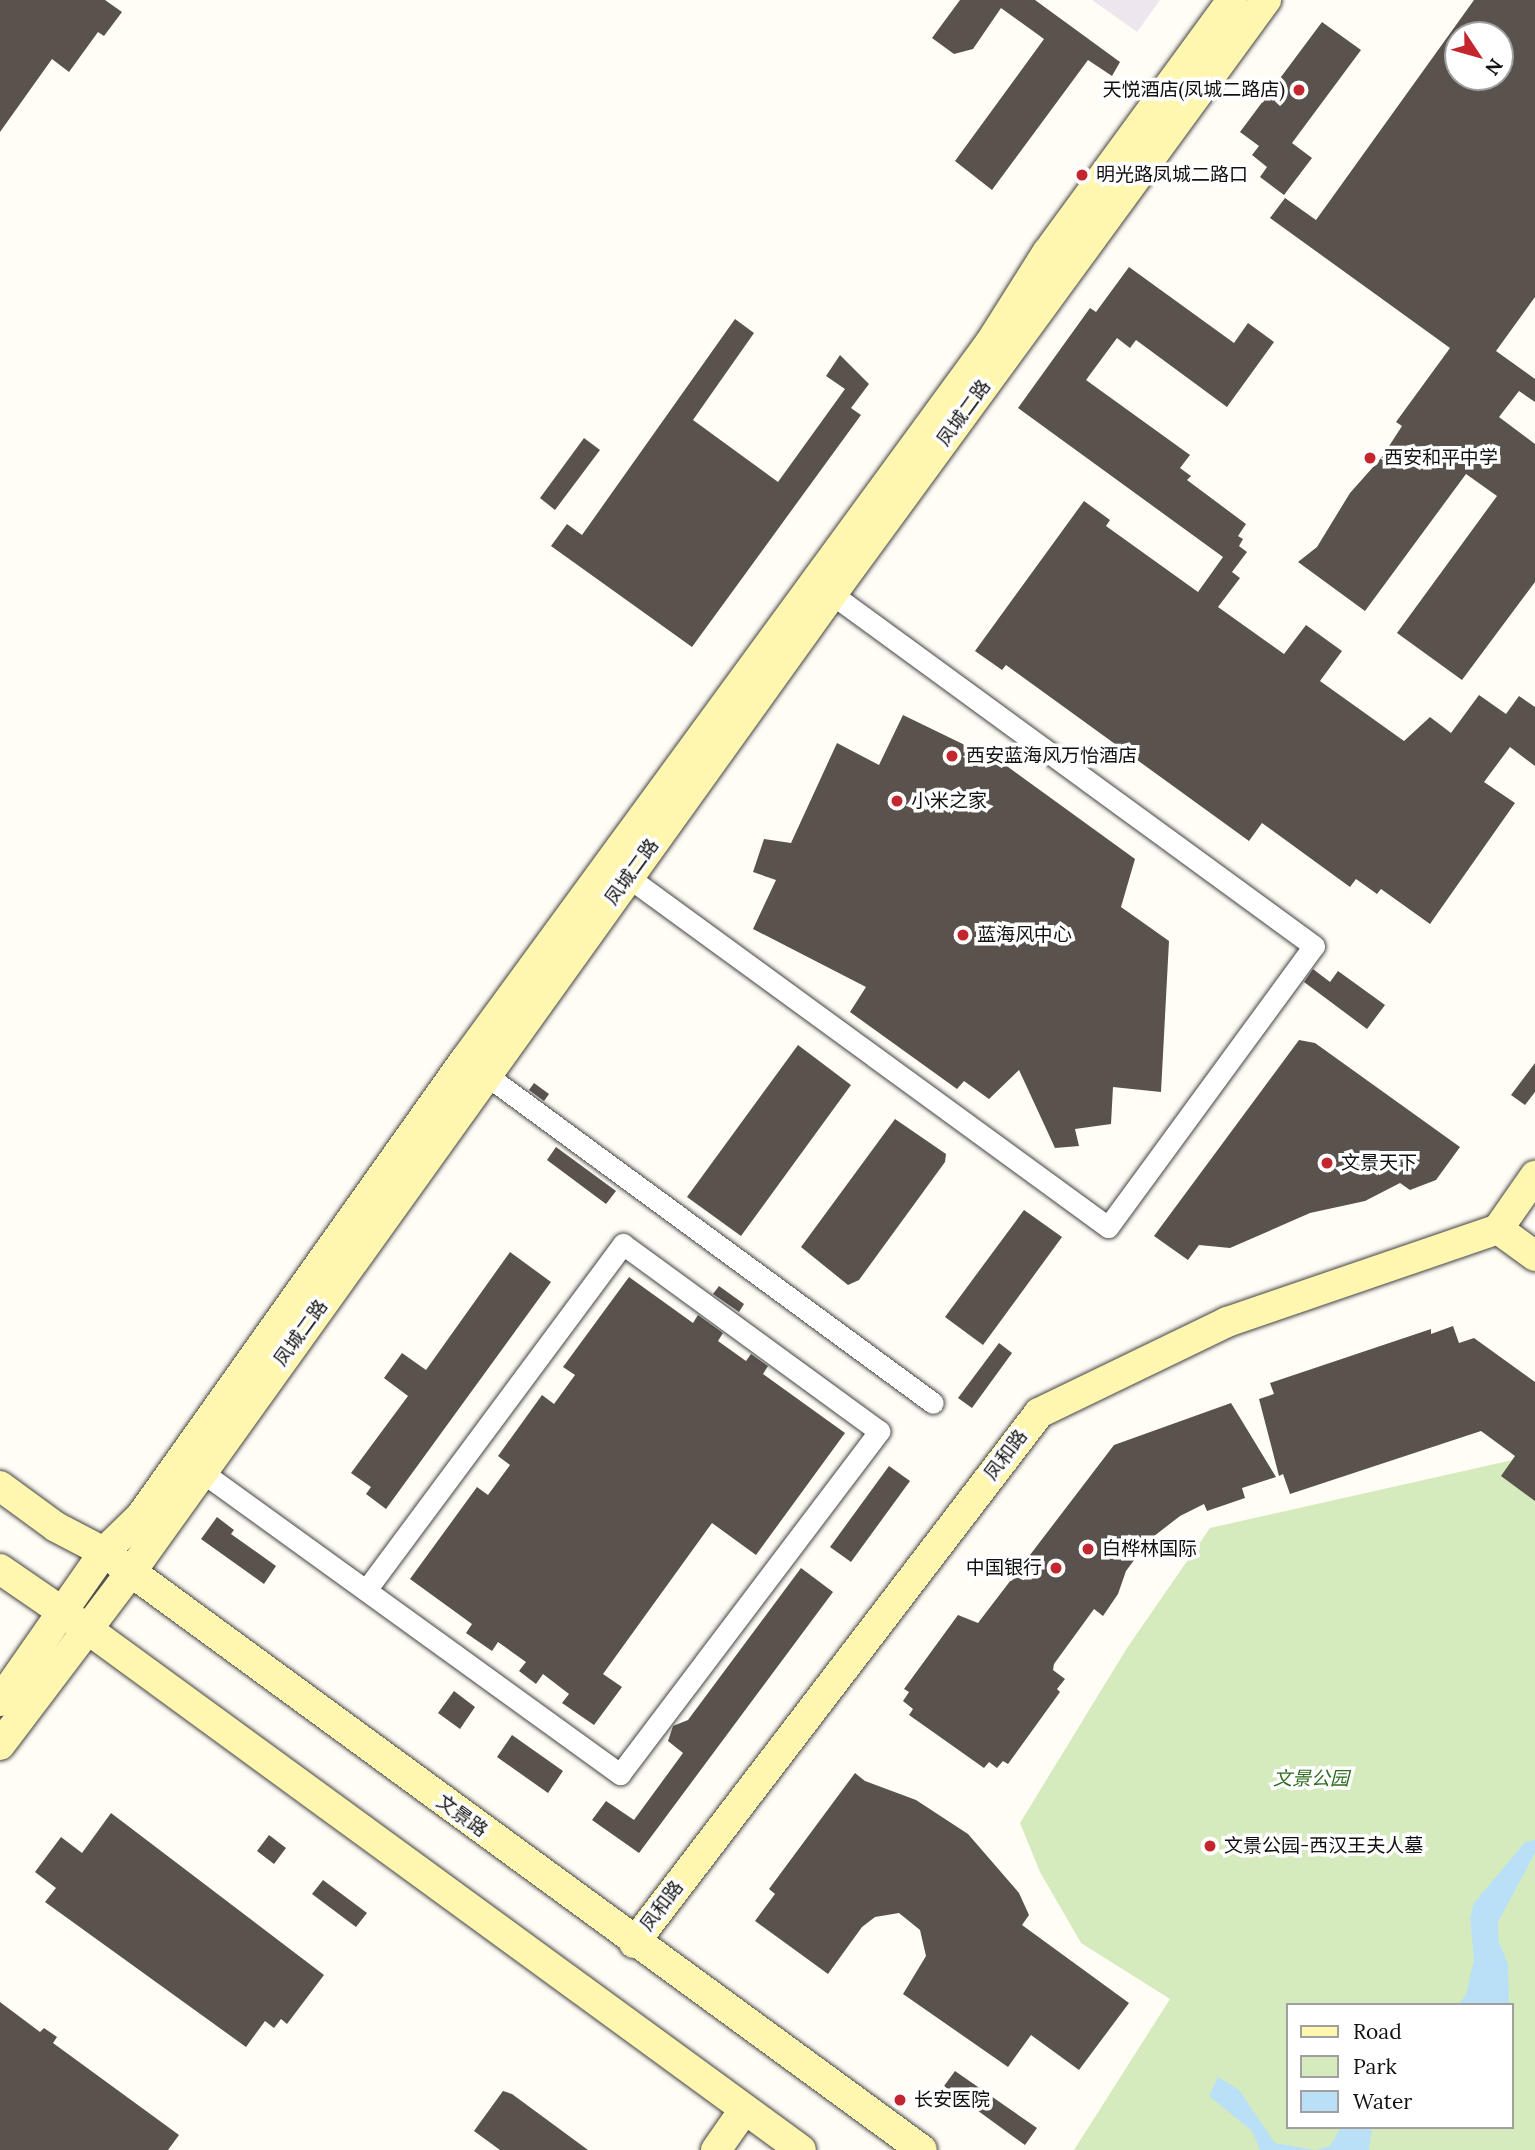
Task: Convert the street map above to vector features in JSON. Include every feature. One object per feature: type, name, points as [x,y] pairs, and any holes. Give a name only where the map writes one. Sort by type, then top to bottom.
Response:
[{"type":"main road","name":"凤城二路","points":[[0,1701],[75,1620],[131,1572],[202,1472],[475,1068],[990,342],[1047,253],[1232,0]]},
{"type":"main road","name":"凤城二路","points":[[0,1745],[75,1620],[104,1552],[141,1516],[475,1068],[628,877],[1265,0]]},
{"type":"main road","points":[[1535,1177],[1498,1228],[1535,1256]]},
{"type":"main road","name":"凤和路","points":[[635,1943],[1039,1413],[1227,1322],[1498,1228]]},
{"type":"main road","name":"文景路","points":[[0,1486],[56,1527],[104,1552],[635,1943],[922,2150]]},
{"type":"main road","points":[[0,1569],[75,1620],[800,2150]]},
{"type":"main road","points":[[716,2150],[744,2110]]},
{"type":"street","points":[[628,877],[1108,1227],[1314,946],[832,594]]},
{"type":"street","points":[[475,1068],[933,1403]]},
{"type":"street","points":[[202,1472],[620,1774],[879,1431],[623,1244],[366,1590]]},
{"type":"shaded area","points":[[1092,0],[1160,0],[1137,32]]},
{"type":"green space","name":"文景公园","points":[[1535,1455],[1535,2150],[1074,2150],[1170,1999],[1081,1943],[1040,1872],[1020,1823],[1127,1648],[1210,1528]]},
{"type":"water","points":[[1535,1840],[1535,1853],[1498,1922],[1499,1942],[1508,1964],[1509,2003],[1460,2003],[1466,1995],[1474,1959],[1470,1918],[1474,1903],[1525,1842]]},
{"type":"water","points":[[1218,2077],[1239,2090],[1275,2143],[1315,2150],[1260,2150],[1252,2131],[1209,2096]]},
{"type":"water","points":[[1340,2129],[1372,2129],[1369,2150],[1315,2150],[1330,2146]]},
{"type":"building","points":[[0,0],[105,0],[122,12],[104,36],[98,32],[69,72],[52,59],[0,132]]},
{"type":"building","points":[[960,0],[1035,0],[1120,62],[1112,76],[1088,60],[992,190],[955,161],[1044,39],[1001,8],[973,49],[954,54],[932,38]]},
{"type":"building","points":[[1474,0],[1535,0],[1535,297],[1496,351],[1535,379],[1535,402],[1519,391],[1499,417],[1535,444],[1535,582],[1462,680],[1397,633],[1497,496],[1466,474],[1365,611],[1298,562],[1317,547],[1350,493],[1382,457],[1402,426],[1396,422],[1450,348],[1270,218],[1285,198],[1316,220],[1444,42],[1444,91],[1514,91],[1514,21],[1459,21]]},
{"type":"building","points":[[1322,22],[1361,50],[1292,143],[1312,158],[1284,195],[1260,177],[1267,167],[1252,155],[1259,146],[1240,132]]},
{"type":"building","points":[[1129,267],[1234,343],[1248,323],[1274,342],[1227,407],[1136,340],[1130,348],[1117,338],[1086,380],[1190,455],[1180,468],[1191,476],[1187,480],[1246,524],[1238,536],[1243,539],[1239,546],[1247,552],[1232,572],[1240,578],[1218,607],[1284,654],[1306,625],[1342,651],[1320,681],[1404,741],[1430,717],[1451,733],[1479,695],[1506,714],[1519,696],[1535,707],[1535,766],[1510,747],[1484,782],[1515,803],[1430,924],[1381,889],[1377,894],[1356,879],[1350,887],[1262,823],[1249,841],[1006,665],[1002,670],[975,651],[1084,501],[1110,520],[1106,526],[1198,592],[1223,557],[1018,408],[1090,308],[1096,312]]},
{"type":"building","points":[[735,319],[754,333],[693,420],[778,482],[845,389],[826,376],[840,355],[869,384],[851,408],[861,415],[692,647],[551,546],[567,524],[582,535]]},
{"type":"building","points":[[584,438],[600,450],[555,510],[540,498]]},
{"type":"building","name":"蓝海风中心","points":[[903,715],[1004,764],[1135,859],[1121,907],[1169,941],[1161,1092],[1113,1087],[1111,1124],[1075,1129],[1079,1146],[1055,1148],[1019,1070],[989,1099],[964,1081],[957,1089],[850,1012],[866,987],[753,929],[776,880],[753,872],[764,839],[791,843],[837,743],[879,765]]},
{"type":"building","points":[[1313,969],[1330,982],[1338,971],[1385,1005],[1367,1029],[1304,982]]},
{"type":"building","name":"文景天下","points":[[1299,1040],[1315,1043],[1460,1147],[1436,1180],[1410,1190],[1400,1183],[1365,1201],[1310,1213],[1230,1248],[1199,1245],[1188,1260],[1154,1236]]},
{"type":"building","points":[[798,1045],[851,1085],[741,1236],[687,1197]]},
{"type":"building","points":[[1535,1063],[1535,1092],[1525,1105],[1511,1095]]},
{"type":"building","points":[[534,1083],[549,1094],[544,1101],[529,1090]]},
{"type":"building","points":[[895,1119],[946,1154],[945,1162],[859,1280],[848,1285],[801,1247]]},
{"type":"building","points":[[556,1147],[616,1191],[606,1204],[547,1160]]},
{"type":"building","points":[[1024,1210],[1062,1237],[983,1345],[945,1317]]},
{"type":"building","points":[[510,1252],[551,1282],[386,1509],[366,1494],[371,1487],[351,1473],[408,1396],[384,1378],[402,1353],[426,1370]]},
{"type":"building","points":[[629,1277],[693,1323],[698,1315],[723,1333],[718,1341],[746,1361],[751,1354],[768,1366],[763,1374],[845,1433],[756,1555],[712,1523],[603,1674],[622,1687],[594,1725],[562,1703],[569,1694],[543,1674],[536,1684],[519,1671],[526,1662],[498,1642],[492,1651],[466,1633],[472,1624],[410,1579],[477,1487],[488,1495],[510,1465],[498,1456],[542,1395],[554,1404],[575,1375],[563,1367]]},
{"type":"building","points":[[719,1286],[744,1304],[739,1312],[713,1294]]},
{"type":"building","points":[[1453,1326],[1459,1343],[1474,1338],[1535,1382],[1535,1501],[1501,1476],[1515,1456],[1481,1431],[1290,1494],[1283,1474],[1279,1476],[1259,1399],[1274,1394],[1270,1383],[1431,1329],[1431,1334]]},
{"type":"building","points":[[999,1343],[1012,1353],[972,1408],[958,1398]]},
{"type":"building","points":[[1231,1403],[1276,1477],[1242,1488],[1245,1498],[1207,1511],[1204,1504],[1180,1516],[1149,1540],[1126,1571],[1118,1594],[1103,1616],[1094,1609],[1054,1664],[1053,1670],[1065,1679],[1057,1689],[1060,1692],[1008,1764],[1003,1761],[997,1768],[989,1762],[984,1768],[909,1715],[913,1709],[903,1701],[909,1692],[904,1689],[958,1615],[978,1623],[1114,1445]]},
{"type":"building","points":[[889,1466],[910,1481],[851,1562],[830,1547]]},
{"type":"building","points":[[217,1517],[234,1530],[231,1534],[276,1566],[264,1584],[201,1539]]},
{"type":"building","points":[[801,1568],[833,1592],[639,1853],[592,1820],[606,1801],[634,1820],[683,1753],[668,1741],[673,1726],[688,1720]]},
{"type":"building","points":[[454,1691],[475,1707],[460,1729],[438,1713]]},
{"type":"building","points":[[512,1735],[563,1771],[548,1793],[497,1757]]},
{"type":"building","points":[[855,1773],[865,1781],[916,1800],[968,1834],[1019,1893],[1029,1915],[1022,1925],[1129,2003],[1079,2070],[1031,2035],[1008,2067],[903,1994],[926,1956],[920,1930],[899,1913],[875,1917],[862,1927],[828,1974],[755,1921],[775,1894],[769,1889]]},
{"type":"building","points":[[111,1813],[324,1975],[287,2024],[281,2019],[274,2028],[265,2021],[246,2047],[45,1902],[56,1888],[35,1872],[61,1837],[82,1853]]},
{"type":"building","points":[[269,1835],[286,1848],[274,1864],[257,1851]]},
{"type":"building","points":[[323,1880],[367,1913],[356,1927],[312,1894]]},
{"type":"building","points":[[0,2002],[40,2032],[44,2028],[57,2037],[53,2043],[179,2135],[168,2150],[0,2150]]},
{"type":"building","points":[[955,2071],[1037,2128],[1025,2145],[944,2086]]},
{"type":"building","points":[[503,2091],[512,2094],[588,2150],[500,2150],[474,2131]]},
{"type":"place","name":"天悦酒店(凤城二路店)","points":[[1299,90]]},
{"type":"place","name":"明光路凤城二路口","points":[[1082,175]]},
{"type":"place","name":"西安和平中学","points":[[1370,458]]},
{"type":"place","name":"西安蓝海风万怡酒店","points":[[952,756]]},
{"type":"place","name":"小米之家","points":[[897,801]]},
{"type":"place","name":"蓝海风中心","points":[[963,935]]},
{"type":"place","name":"文景天下","points":[[1327,1163]]},
{"type":"place","name":"白桦林国际","points":[[1088,1549]]},
{"type":"place","name":"中国银行","points":[[1056,1568]]},
{"type":"place","name":"文景公园-西汉王夫人墓","points":[[1210,1846]]},
{"type":"place","name":"长安医院","points":[[900,2100]]}]
